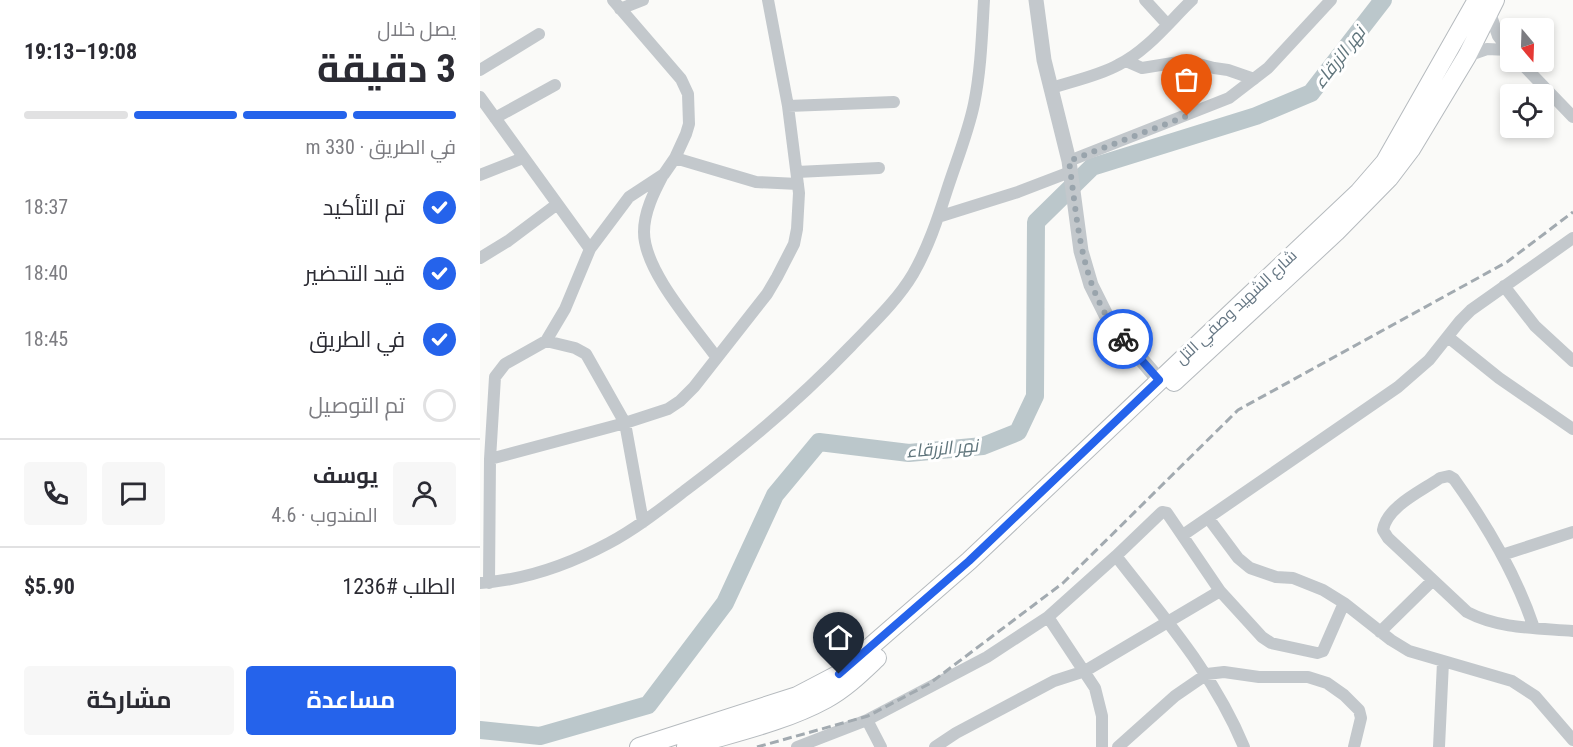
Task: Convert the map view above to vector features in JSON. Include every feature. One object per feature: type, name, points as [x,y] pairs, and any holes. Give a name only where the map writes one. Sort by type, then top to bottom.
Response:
[{"type":"main road","name":"شارع الشهيد وصفي التل","points":[[686,747],[776,720],[814,696],[961,568],[1359,192],[1467,56],[1487,3]]},
{"type":"main road","name":"شارع الشهيد وصفي التل","points":[[639,747],[814,696],[850,683],[1336,232],[1389,178],[1411,149],[1421,116],[1487,3]]},
{"type":"street","points":[[617,5],[643,0]]},
{"type":"street","points":[[490,459],[625,423],[657,413],[680,401],[694,387],[767,294],[789,256],[797,229],[797,178],[788,106],[768,0]]},
{"type":"street","points":[[664,174],[629,197],[590,249],[565,309],[546,341],[510,360],[495,377],[484,583],[546,570],[610,543],[643,522],[723,463],[762,430],[805,392],[891,303],[913,274],[938,217],[974,105],[979,72],[984,0]]},
{"type":"street","points":[[1036,0],[1041,44],[1070,172],[1083,258],[1091,285],[1103,311],[1120,336],[1159,380]]},
{"type":"street","points":[[1145,0],[1167,24]]},
{"type":"street","points":[[1051,88],[1103,72],[1126,61],[1142,50],[1192,0]]},
{"type":"street","points":[[938,217],[1018,192],[1070,172],[1229,98],[1268,68],[1331,0]]},
{"type":"street","points":[[1487,3],[1500,38]]},
{"type":"street","points":[[617,5],[673,68],[688,94],[690,109],[687,134],[653,196],[645,221],[646,244],[650,260],[661,280],[717,358]]},
{"type":"street","points":[[480,70],[539,34]]},
{"type":"street","points":[[1467,56],[1487,49],[1500,50]]},
{"type":"street","points":[[1126,61],[1142,68],[1179,62],[1195,63],[1214,69],[1228,70],[1254,80]]},
{"type":"street","points":[[1530,72],[1573,117]]},
{"type":"street","points":[[495,118],[555,85]]},
{"type":"street","points":[[480,97],[590,249]]},
{"type":"street","points":[[788,106],[894,102]]},
{"type":"street","points":[[480,175],[523,158]]},
{"type":"street","points":[[675,158],[756,182],[879,168]]},
{"type":"street","points":[[480,258],[508,241],[556,205]]},
{"type":"street","points":[[1183,535],[1398,387],[1430,360],[1471,310],[1573,238]]},
{"type":"street","points":[[1504,286],[1535,326],[1573,360]]},
{"type":"street","points":[[1448,337],[1499,378],[1573,429]]},
{"type":"street","points":[[546,341],[575,348],[586,354],[625,423],[643,522]]},
{"type":"street","points":[[1534,628],[1527,606],[1502,555],[1481,516],[1454,479],[1445,476],[1392,511],[1386,519],[1383,530],[1388,538],[1467,612],[1496,623],[1534,628],[1573,632]]},
{"type":"street","points":[[797,747],[867,720],[987,657],[1048,617],[1162,512],[1167,513],[1220,591],[1262,637],[1271,643],[1317,653],[1323,651],[1344,603]]},
{"type":"street","points":[[1209,519],[1238,558],[1250,568],[1268,575],[1293,578],[1311,584],[1344,603],[1380,632],[1409,651],[1512,681],[1535,696],[1573,740]]},
{"type":"street","points":[[1502,555],[1573,532]]},
{"type":"street","points":[[1116,556],[1207,674],[1223,701],[1244,747]]},
{"type":"street","points":[[1380,632],[1432,581]]},
{"type":"street","points":[[935,747],[956,733],[1054,681],[1085,671],[1220,591]]},
{"type":"street","points":[[1048,617],[1085,671],[1100,700],[1102,747]]},
{"type":"street","points":[[1439,747],[1443,662]]},
{"type":"street","points":[[1118,747],[1175,696],[1207,674],[1224,672],[1258,677],[1297,676],[1327,683],[1344,695],[1359,711],[1361,718],[1354,747]]},
{"type":"street","points":[[867,720],[881,747]]},
{"type":"waterway","name":"نهر الزرقاء","points":[[480,730],[540,736],[648,705],[725,603],[775,495],[819,442],[909,453],[983,446],[1018,432],[1035,396],[1036,222],[1092,167],[1256,116],[1311,93],[1383,0]]},
{"type":"railway","points":[[757,747],[868,716],[929,684],[1063,583],[1238,410],[1507,262],[1573,212]]},
{"type":"way so far","points":[[1123,339],[1103,311],[1091,285],[1080,243],[1069,161],[1187,116]]},
{"type":"route","points":[[839,674],[969,561],[1159,380],[1123,339]]}]
